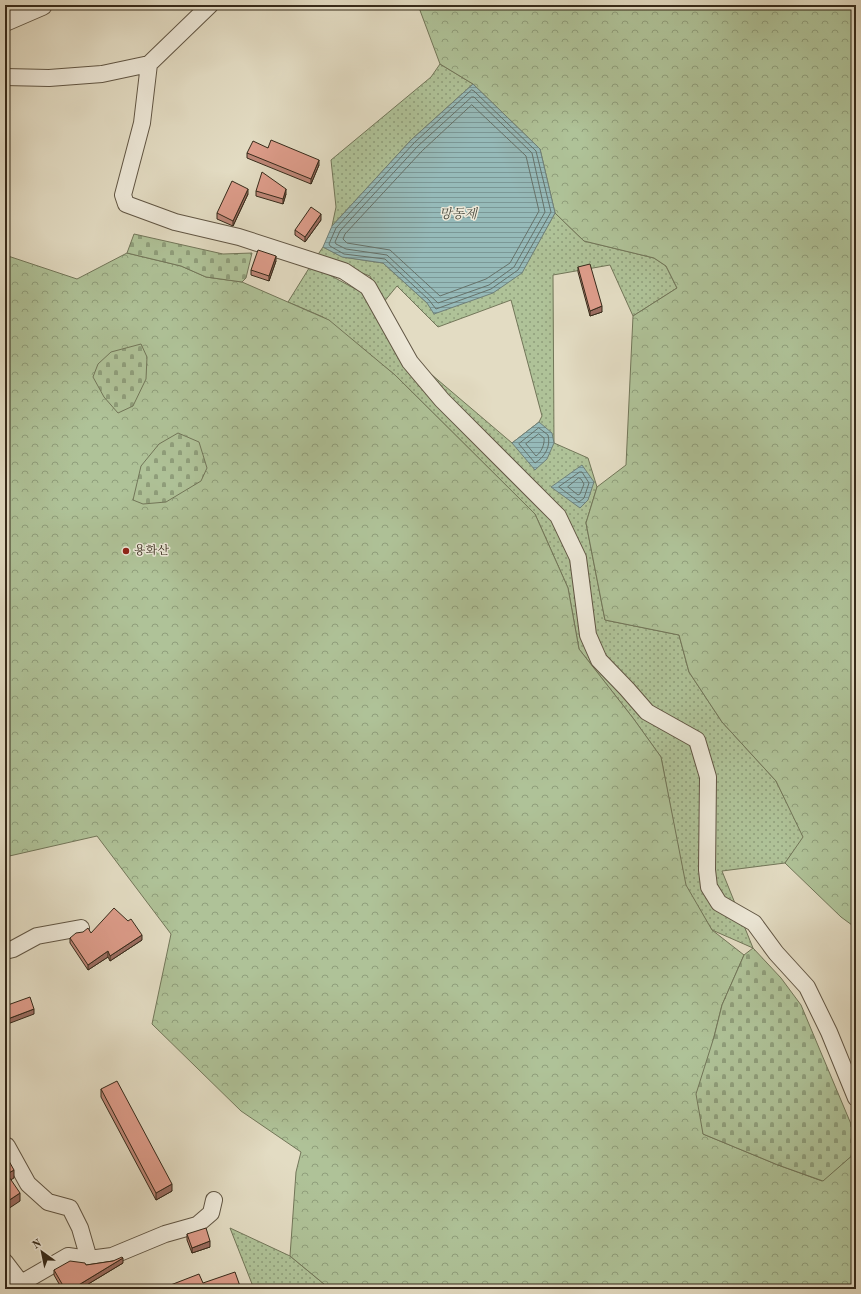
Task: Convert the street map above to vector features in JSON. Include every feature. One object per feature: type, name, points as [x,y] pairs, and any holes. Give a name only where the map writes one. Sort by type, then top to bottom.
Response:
[{"type":"street","points":[[5,21],[42,5]]},
{"type":"street","points":[[5,77],[49,78],[102,74],[149,64],[210,5]]},
{"type":"street","points":[[149,64],[142,123],[123,195],[126,204],[175,222],[239,237],[344,271],[368,287],[410,362],[442,400],[558,516],[578,558],[588,636],[599,660],[647,712],[696,740],[708,777],[706,870],[709,887],[719,904],[754,923],[776,953],[807,987],[829,1032],[856,1098]]},
{"type":"street","points":[[5,951],[13,949],[37,936],[81,928]]},
{"type":"street","points":[[7,1146],[28,1184],[48,1202],[70,1208],[80,1228],[89,1259]]},
{"type":"street","points":[[5,1262],[18,1287],[68,1256],[89,1259],[112,1256],[165,1234],[197,1224],[211,1214],[214,1200]]},
{"type":"green space","points":[[418,5],[856,5],[856,928],[841,917],[785,863],[803,837],[776,781],[722,722],[689,672],[679,635],[605,620],[586,523],[597,487],[626,465],[633,316],[677,288],[666,266],[654,258],[584,241],[555,213],[540,149],[473,84],[440,64]]},
{"type":"green space","points":[[440,64],[473,84],[411,140],[332,226],[336,207],[331,160],[431,77]]},
{"type":"green space","points":[[555,213],[584,241],[654,258],[666,266],[677,288],[633,316],[610,265],[553,275],[554,443],[588,458],[597,487],[586,523],[605,620],[679,635],[689,672],[722,722],[776,781],[804,837],[785,863],[722,871],[753,948],[712,930],[685,885],[661,757],[633,718],[579,649],[568,588],[535,514],[395,375],[323,317],[288,302],[311,265],[361,292],[425,369],[512,443],[539,422],[542,416],[511,300],[438,327],[397,286],[383,303],[370,276],[317,256],[323,247],[343,257],[383,263],[427,303],[521,273]]},
{"type":"green space","points":[[134,234],[223,254],[252,253],[246,278],[242,282],[206,277],[181,266],[127,253]]},
{"type":"green space","points":[[127,253],[181,266],[206,277],[242,282],[329,320],[395,375],[535,514],[568,588],[579,649],[633,718],[661,757],[686,885],[712,930],[744,955],[722,1005],[714,1037],[703,1134],[778,1165],[822,1181],[855,1153],[856,1154],[856,1289],[330,1289],[290,1256],[296,1172],[301,1152],[241,1111],[152,1024],[171,934],[97,836],[5,857],[5,255],[77,279]]},
{"type":"green space","points":[[141,344],[147,357],[146,379],[133,406],[118,413],[104,397],[93,377],[98,364],[111,352]]},
{"type":"green space","points":[[178,433],[199,442],[207,468],[201,481],[166,502],[143,504],[133,500],[141,466],[159,444]]},
{"type":"green space","points":[[753,948],[781,978],[801,1005],[851,1124],[855,1153],[823,1181],[778,1165],[703,1134],[696,1094],[714,1037],[722,1005],[744,955]]},
{"type":"green space","points":[[230,1228],[290,1256],[330,1289],[254,1289]]},
{"type":"water","name":"망동제","points":[[473,84],[540,149],[555,213],[522,273],[493,293],[434,314],[427,303],[383,263],[342,257],[323,247],[332,226],[411,140]]},
{"type":"water","points":[[539,422],[552,433],[554,443],[547,459],[535,470],[512,443]]},
{"type":"water","points":[[582,465],[594,482],[588,500],[580,508],[551,487]]},
{"type":"building","points":[[271,140],[319,160],[311,179],[247,153],[253,141],[268,148]]},
{"type":"building","points":[[262,172],[286,189],[283,199],[256,191]]},
{"type":"building","points":[[232,181],[248,189],[233,221],[217,213]]},
{"type":"building","points":[[311,207],[321,214],[305,237],[295,230]]},
{"type":"building","points":[[258,250],[276,256],[269,276],[251,270]]},
{"type":"building","points":[[590,264],[602,306],[590,311],[578,267]]},
{"type":"building","points":[[114,908],[128,921],[131,919],[142,935],[110,956],[108,951],[88,965],[70,938],[76,933],[83,932],[88,928],[91,933]]},
{"type":"building","points":[[30,997],[34,1009],[5,1020],[5,1006]]},
{"type":"building","points":[[117,1081],[172,1184],[156,1193],[101,1089]]},
{"type":"building","points":[[5,1154],[14,1170],[7,1174],[20,1193],[5,1203]]},
{"type":"building","points":[[206,1228],[210,1241],[192,1248],[187,1234]]},
{"type":"building","points":[[122,1257],[123,1258],[72,1289],[65,1289],[54,1270],[70,1261],[85,1263],[86,1265],[113,1261]]},
{"type":"building","points":[[235,1272],[241,1289],[169,1289],[168,1286],[199,1274],[203,1283]]},
{"type":"place","name":"용화산","points":[[126,551]]}]
